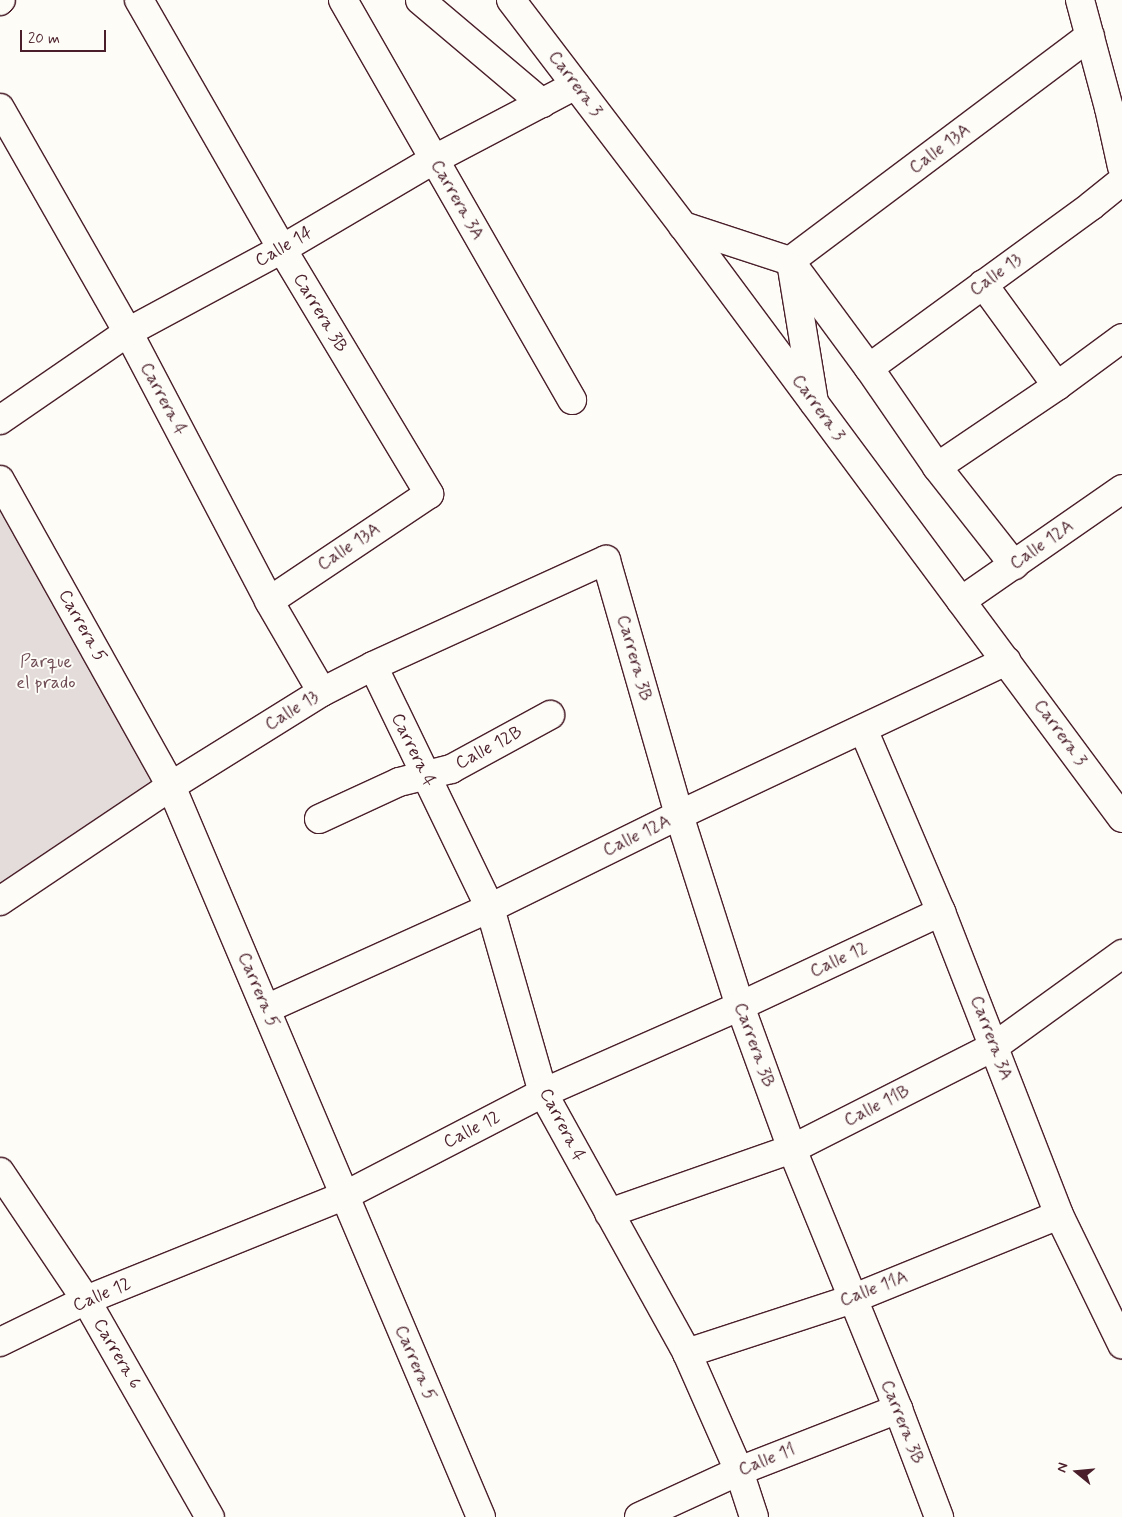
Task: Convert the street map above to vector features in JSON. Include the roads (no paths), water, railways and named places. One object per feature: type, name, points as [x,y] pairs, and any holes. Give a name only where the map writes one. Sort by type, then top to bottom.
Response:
[{"type":"street","name":"Carrera 3B","points":[[139,0],[282,249],[429,494]]},
{"type":"street","name":"Carrera 3A","points":[[343,0],[572,400]]},
{"type":"street","points":[[420,0],[542,103]]},
{"type":"street","name":"Carrera 3","points":[[511,0],[683,226],[1122,818]]},
{"type":"street","points":[[1080,0],[1109,108],[1122,167]]},
{"type":"street","name":"Calle 13A","points":[[790,262],[1090,36]]},
{"type":"street","name":"Calle 14","points":[[0,420],[128,332],[282,249],[433,160],[576,86]]},
{"type":"street","name":"Carrera 4","points":[[0,108],[128,332],[269,601],[322,692]]},
{"type":"street","name":"Calle 13","points":[[869,368],[1092,206],[1122,181]]},
{"type":"street","points":[[683,226],[790,262],[869,368],[937,467],[1014,565]]},
{"type":"street","points":[[790,262],[814,402]]},
{"type":"street","points":[[983,284],[1057,386]]},
{"type":"street","points":[[937,467],[1057,386],[1122,338]]},
{"type":"street","name":"Carrera 5","points":[[0,480],[171,786],[481,1517]]},
{"type":"street","name":"Calle 12A","points":[[961,601],[1122,489]]},
{"type":"street","name":"Calle 13A","points":[[269,601],[429,494]]},
{"type":"street","name":"Carrera 3B","points":[[606,560],[679,815],[740,1006],[792,1149],[898,1409],[939,1517]]},
{"type":"street","name":"Calle 13","points":[[0,901],[171,786],[322,692],[373,666],[606,560]]},
{"type":"street","name":"Calle 12A","points":[[266,1009],[490,908],[679,815],[1007,661]]},
{"type":"street","name":"Carrera 4","points":[[373,666],[490,908],[543,1093],[686,1353],[739,1471],[754,1517]]},
{"type":"street","name":"Calle 12B","points":[[319,819],[399,782],[451,769],[550,716]]},
{"type":"street","name":"Carrera 3A","points":[[863,729],[941,912],[995,1046],[1058,1215],[1122,1344]]},
{"type":"street","name":"Calle 12","points":[[0,1342],[86,1300],[344,1196],[543,1093],[740,1006],[941,912]]},
{"type":"street","name":"Calle 11B","points":[[608,1213],[792,1149],[995,1046],[1122,954]]},
{"type":"street","name":"Carrera 6","points":[[0,1172],[86,1300],[210,1517]]},
{"type":"street","name":"Calle 11A","points":[[686,1353],[852,1299],[1058,1215]]},
{"type":"street","name":"Calle 11","points":[[639,1517],[739,1471],[898,1409]]},
{"type":"park label","name":"Parque el prado","points":[[46,673]]}]
